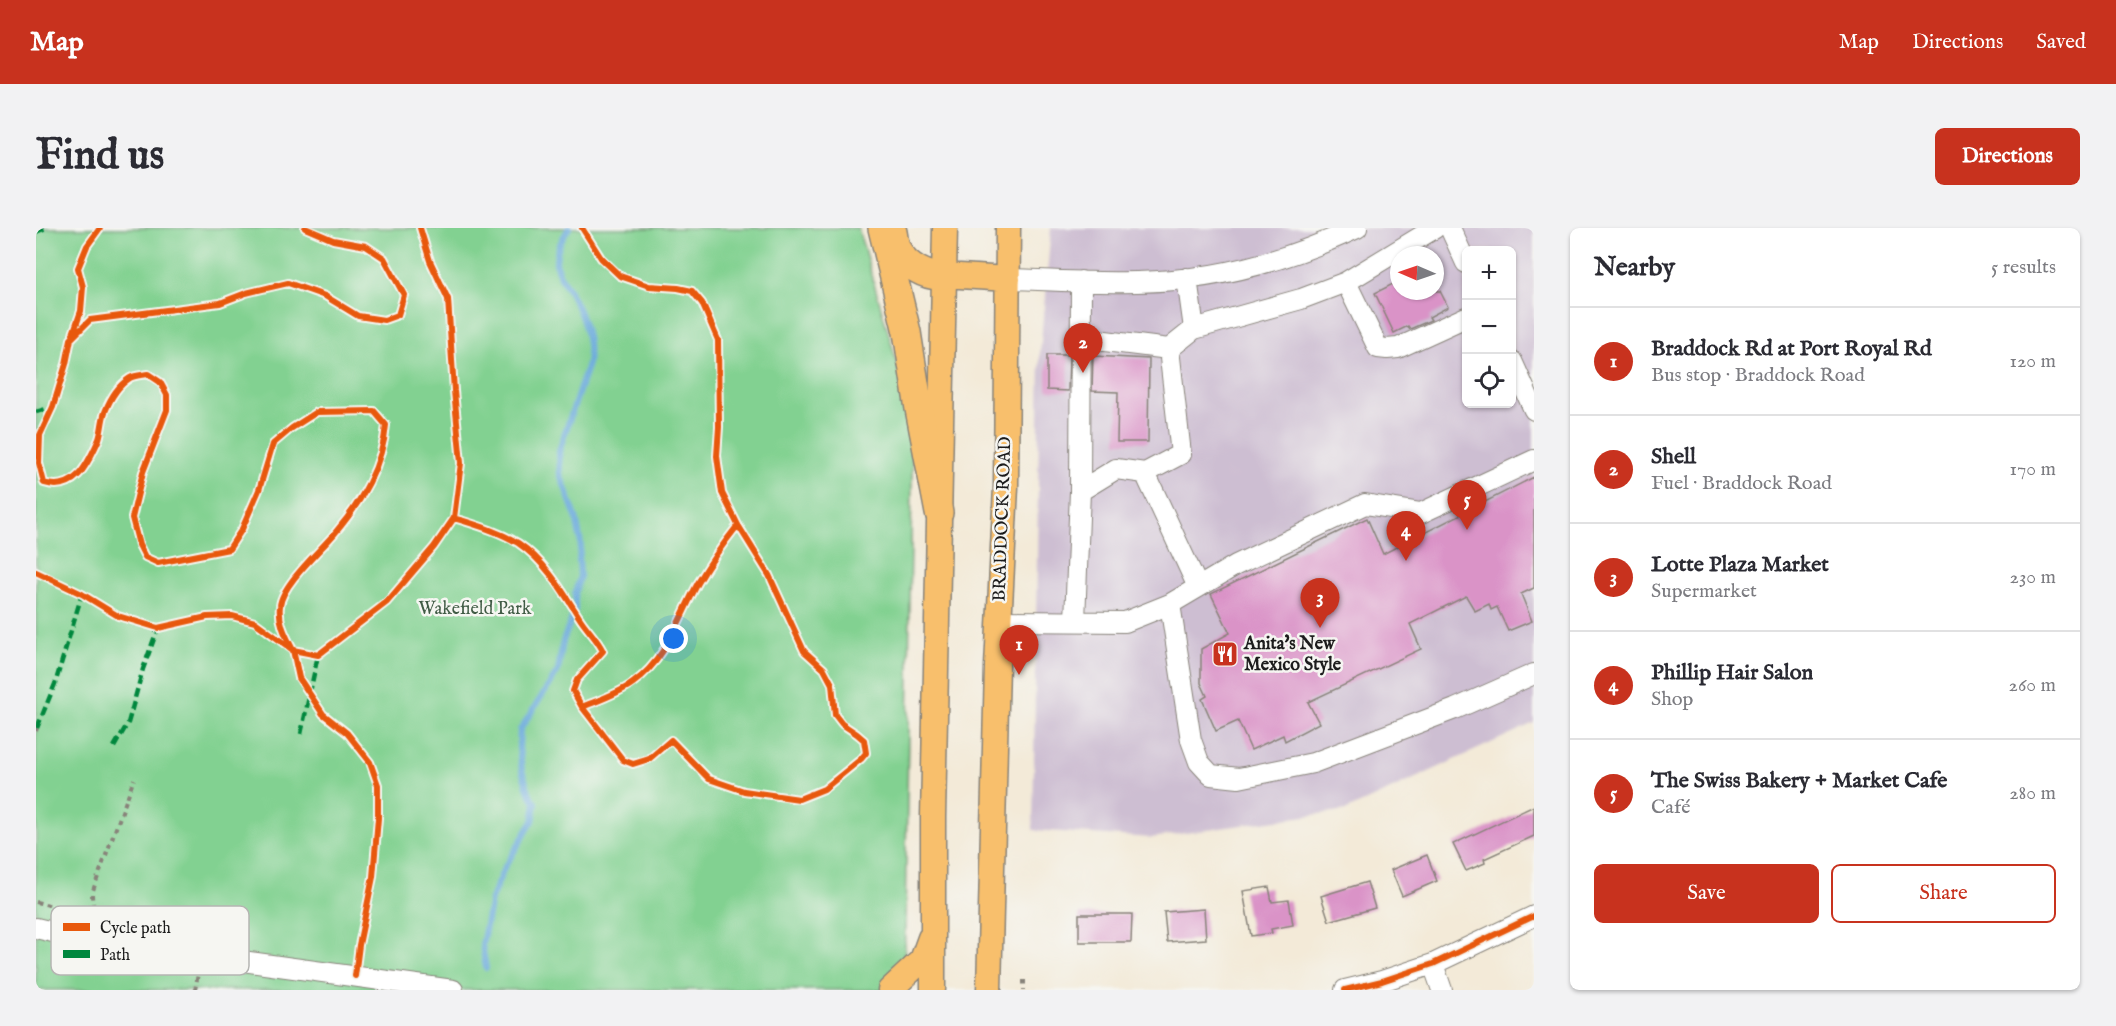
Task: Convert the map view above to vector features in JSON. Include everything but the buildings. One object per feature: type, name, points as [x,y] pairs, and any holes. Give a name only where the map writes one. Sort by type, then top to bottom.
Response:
[{"type":"highway","points":[[882,228],[907,332],[939,513]]},
{"type":"highway","points":[[891,228],[898,250],[909,264],[923,273],[938,277],[944,275]]},
{"type":"main road","points":[[933,990],[945,228]]},
{"type":"main road","name":"BRADDOCK ROAD","points":[[989,990],[997,666],[1005,487],[1008,228]]},
{"type":"main road","points":[[944,275],[1008,279]]},
{"type":"main road","points":[[890,990],[922,960],[929,942],[933,921]]},
{"type":"street","points":[[1008,279],[1138,282],[1187,278],[1236,270],[1283,258],[1357,228]]},
{"type":"street","points":[[1081,338],[1169,349],[1194,329],[1301,299],[1346,282],[1435,228]]},
{"type":"street","points":[[1450,228],[1462,253]]},
{"type":"street","points":[[1187,278],[1194,329]]},
{"type":"street","points":[[1075,621],[1080,491],[1082,281]]},
{"type":"street","points":[[1346,282],[1378,348],[1388,350],[1398,348],[1462,319]]},
{"type":"street","points":[[1080,491],[1116,470],[1145,473],[1181,454],[1169,349]]},
{"type":"street","points":[[1516,371],[1534,410]]},
{"type":"street","points":[[1000,621],[1125,622],[1170,604],[1240,563],[1365,504],[1421,513],[1534,460]]},
{"type":"street","points":[[1145,473],[1198,587]]},
{"type":"street","points":[[1170,604],[1191,740],[1199,762],[1211,775],[1239,778],[1313,763],[1534,675]]},
{"type":"street","points":[[1345,990],[1382,981],[1433,964],[1534,916]]},
{"type":"street","points":[[36,928],[51,932]]},
{"type":"street","points":[[249,962],[453,990]]},
{"type":"street","points":[[1433,964],[1442,990]]},
{"type":"path","points":[[92,906],[92,893],[134,779]]},
{"type":"path","points":[[36,902],[51,906]]},
{"type":"path","points":[[1024,980],[1024,990]]},
{"type":"shaded area","points":[[1051,228],[1534,228],[1534,723],[1347,810],[1151,838],[1033,830],[1040,353]]},
{"type":"green space","name":"Wakefield Park","points":[[36,228],[858,228],[913,418],[904,990],[36,990]]},
{"type":"waterway","points":[[486,968],[482,945],[491,899],[504,868],[533,821],[536,803],[529,792],[522,770],[519,748],[520,730],[558,671],[563,641],[575,610],[575,593],[580,576],[581,544],[576,517],[560,474],[559,451],[589,355],[580,312],[558,272],[556,263],[558,249],[569,228]]},
{"type":"marked path","points":[[36,232],[46,228]]},
{"type":"marked path","points":[[36,412],[53,407]]},
{"type":"marked path","points":[[37,728],[55,684],[82,594]]},
{"type":"marked path","points":[[114,747],[128,723],[143,669],[158,628]]},
{"type":"marked path","points":[[301,734],[318,655]]},
{"type":"cycle path","points":[[73,334],[81,311],[83,287],[78,268],[87,246],[100,228]]},
{"type":"cycle path","points":[[305,228],[333,240],[366,246],[384,258],[404,295],[398,315],[384,320],[358,316],[325,296],[288,283],[246,293],[220,303],[90,320],[71,339],[53,407],[40,435],[39,463],[44,483],[65,484],[79,474],[99,439],[105,412],[115,393],[130,378],[148,374],[160,382],[167,395],[167,410],[143,472],[132,518],[139,545],[145,557],[158,563],[229,549],[242,529],[259,490],[273,444],[317,412],[374,411],[386,425],[380,454],[369,482],[345,521],[303,568],[282,597],[280,618],[293,650],[318,655],[387,602],[434,547],[454,518],[495,532],[518,543],[537,558],[559,586],[603,651],[577,680],[573,691],[582,707],[623,760],[633,764],[649,759],[671,740],[709,779],[744,791],[799,799],[824,789],[866,753],[864,740],[842,724],[835,715],[832,684],[824,669],[804,651],[769,575],[738,525],[722,493],[717,456],[718,340],[702,303],[692,291],[649,286],[620,276],[601,258],[582,228]]},
{"type":"cycle path","points":[[420,228],[430,261],[448,299],[461,463],[454,518]]},
{"type":"cycle path","points":[[582,707],[627,687],[655,662],[671,637],[703,575],[738,525]]},
{"type":"cycle path","points":[[36,572],[82,594],[118,616],[158,628],[207,617],[232,616],[255,622],[293,650],[299,678],[323,714],[347,733],[370,762],[378,785],[373,877],[355,976]]},
{"type":"cycle path","points":[[1345,990],[1382,981],[1433,964],[1534,916]]},
{"type":"place","name":"Shell","points":[[1083,373]]},
{"type":"place","name":"The Swiss Bakery + Market Cafe","points":[[1467,530]]},
{"type":"place","name":"Phillip Hair Salon","points":[[1406,561]]},
{"type":"place","name":"Lotte Plaza Market","points":[[1320,628]]},
{"type":"place","name":"Anita's New Mexico Style","points":[[1225,654]]},
{"type":"place","name":"Braddock Rd at Port Royal Rd","points":[[1019,675]]}]
